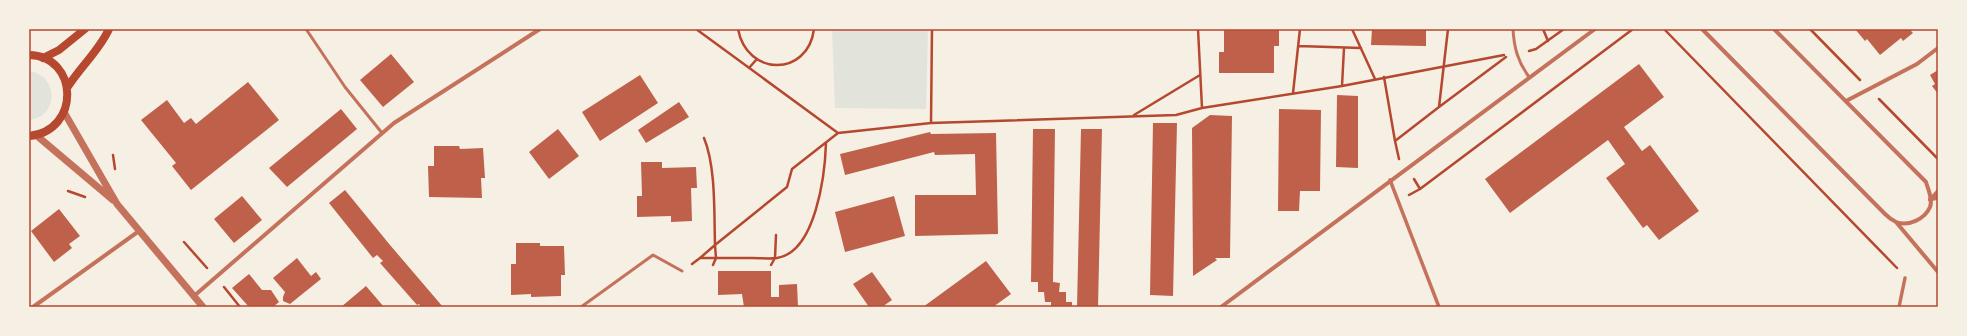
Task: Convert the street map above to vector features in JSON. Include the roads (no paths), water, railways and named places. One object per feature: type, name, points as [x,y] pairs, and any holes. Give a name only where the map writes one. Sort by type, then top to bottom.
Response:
[{"type":"main road","points":[[42,58],[59,50],[85,29]]},
{"type":"main road","points":[[67,88],[76,72],[104,38],[109,29]]},
{"type":"main road","points":[[29,55],[42,58],[59,70],[67,88],[68,98],[64,112],[55,125],[47,132],[33,136]]},
{"type":"street","points":[[194,296],[394,123],[540,29]]},
{"type":"street","points":[[1221,307],[1595,29]]},
{"type":"street","points":[[1702,29],[1885,214],[1896,222],[1938,272]]},
{"type":"street","points":[[1774,29],[1926,182],[1930,206],[1923,217],[1910,223],[1896,222]]},
{"type":"street","points":[[1846,102],[1917,64],[1938,48]]},
{"type":"street","points":[[64,112],[117,204],[203,307]]},
{"type":"street","points":[[33,136],[117,204]]},
{"type":"street","points":[[1390,180],[1440,307]]},
{"type":"street","points":[[1930,200],[1938,191]]},
{"type":"street","points":[[1930,200],[1938,198]]},
{"type":"street","points":[[33,307],[140,231]]},
{"type":"street","points":[[1899,307],[1905,278]]},
{"type":"lane","points":[[306,29],[345,87],[382,133]]},
{"type":"lane","points":[[1513,29],[1516,53],[1521,66],[1529,77]]},
{"type":"lane","points":[[581,307],[653,255],[682,271]]}]
